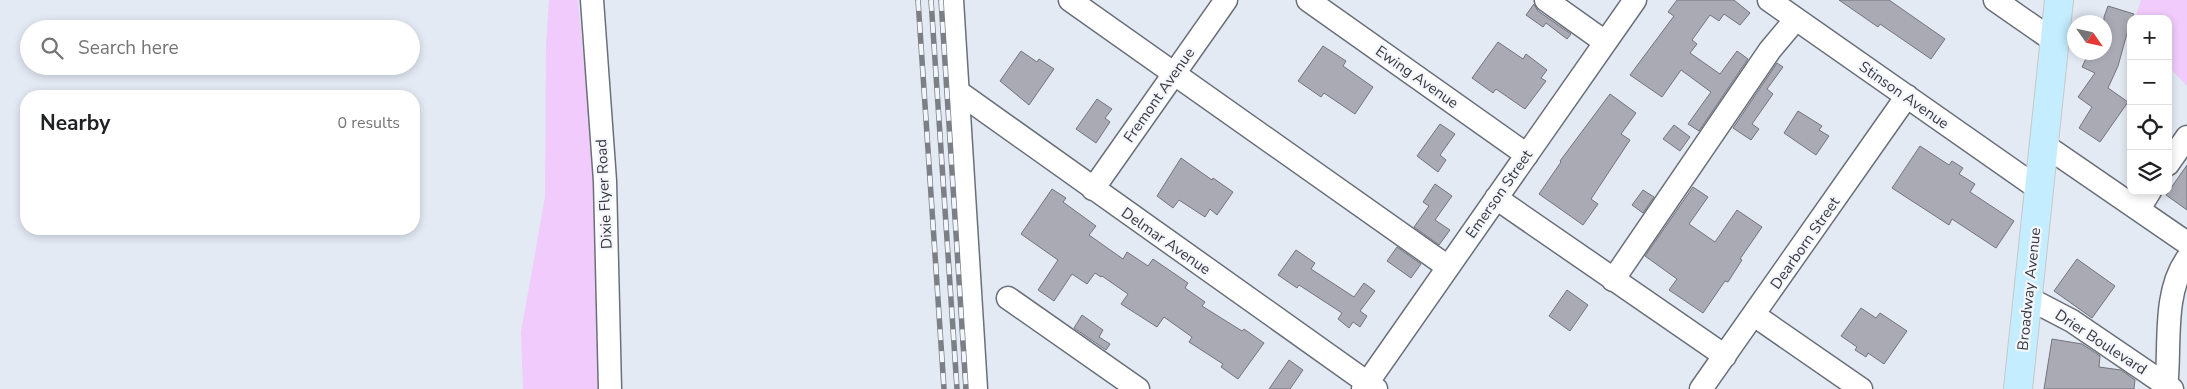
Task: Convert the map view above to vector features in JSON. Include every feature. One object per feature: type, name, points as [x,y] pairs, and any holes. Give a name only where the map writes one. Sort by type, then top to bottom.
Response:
[{"type":"main road","points":[[2043,144],[2059,0]]},
{"type":"main road","name":"Broadway Avenue","points":[[2018,389],[2043,144]]},
{"type":"street","name":"Dixie Flyer Road","points":[[592,0],[605,181],[610,389]]},
{"type":"street","points":[[952,0],[976,389]]},
{"type":"street","points":[[1070,0],[1448,267]]},
{"type":"street","name":"Fremont Avenue","points":[[1093,189],[1226,0]]},
{"type":"street","name":"Ewing Avenue","points":[[1308,0],[1527,155]]},
{"type":"street","points":[[1546,0],[1606,42]]},
{"type":"street","name":"Emerson Street","points":[[1369,387],[1448,267],[1635,0]]},
{"type":"street","name":"Stinson Avenue","points":[[1769,0],[2039,189]]},
{"type":"street","points":[[1995,0],[2054,41]]},
{"type":"street","points":[[1613,280],[1770,50],[1796,19]]},
{"type":"street","name":"Delmar Avenue","points":[[957,92],[1369,387]]},
{"type":"street","name":"Dearborn Street","points":[[1701,389],[1907,96]]},
{"type":"street","points":[[2172,158],[2187,137]]},
{"type":"street","points":[[2043,144],[2145,200],[2187,243]]},
{"type":"street","points":[[1496,198],[1725,356]]},
{"type":"street","points":[[2168,388],[2172,304],[2179,270],[2187,259]]},
{"type":"street","points":[[1008,298],[1138,389]]},
{"type":"street","name":"Drier Boulevard","points":[[2028,298],[2072,322],[2168,388]]},
{"type":"street","points":[[1754,315],[1861,389]]},
{"type":"shaded area","points":[[549,0],[578,0],[592,144],[599,389],[523,389],[521,332],[545,197],[546,45]]},
{"type":"shaded area","points":[[2141,0],[2187,0],[2187,86],[2172,70],[2172,15],[2136,15]]},
{"type":"building","points":[[1677,0],[1734,0],[1750,13],[1740,25],[1724,14],[1719,21],[1710,15],[1692,40],[1697,44],[1690,53],[1720,74],[1737,51],[1748,59],[1699,131],[1688,124],[1711,92],[1681,70],[1662,97],[1630,75],[1674,16],[1668,12]]},
{"type":"building","points":[[1839,0],[1889,0],[1945,39],[1931,59],[1880,24],[1878,27]]},
{"type":"building","points":[[1534,4],[1538,11],[1571,34],[1567,39],[1546,23],[1543,27],[1526,15]]},
{"type":"building","points":[[2108,6],[2134,14],[2127,15],[2127,33],[2118,66],[2108,88],[2127,101],[2127,103],[2100,142],[2079,128],[2092,107],[2078,97],[2095,73],[2082,67],[2085,60],[2112,60],[2112,15],[2105,15]]},
{"type":"building","points":[[1498,42],[1523,59],[1526,54],[1547,70],[1541,78],[1546,81],[1525,109],[1496,89],[1493,93],[1472,78]]},
{"type":"building","points":[[1323,46],[1346,61],[1343,66],[1373,87],[1355,114],[1324,93],[1321,97],[1298,81]]},
{"type":"building","points":[[1021,51],[1037,62],[1039,59],[1054,69],[1029,105],[1000,81]]},
{"type":"building","points":[[1777,63],[1783,67],[1767,89],[1773,94],[1752,124],[1759,129],[1751,140],[1733,128]]},
{"type":"building","points":[[1610,94],[1636,113],[1621,134],[1630,140],[1591,199],[1598,204],[1583,225],[1539,194],[1560,161]]},
{"type":"building","points":[[1097,99],[1112,109],[1105,118],[1110,122],[1096,143],[1076,129]]},
{"type":"building","points":[[1798,111],[1822,126],[1819,130],[1829,136],[1816,155],[1784,133]]},
{"type":"building","points":[[1440,124],[1455,134],[1440,155],[1446,160],[1438,172],[1417,156]]},
{"type":"building","points":[[1674,125],[1690,137],[1680,151],[1663,139]]},
{"type":"building","points":[[1920,146],[1949,165],[1952,161],[1963,168],[1959,174],[1975,184],[1970,192],[2014,221],[1996,248],[1952,219],[1949,225],[1892,188]]},
{"type":"building","points":[[1181,158],[1233,192],[1217,215],[1210,209],[1205,217],[1179,200],[1173,208],[1157,196]]},
{"type":"building","points":[[2187,165],[2187,210],[2166,195],[2172,195],[2172,186]]},
{"type":"building","points":[[1435,184],[1452,196],[1435,220],[1450,230],[1439,245],[1414,227],[1429,206],[1423,202]]},
{"type":"building","points":[[1693,187],[1708,197],[1689,224],[1715,242],[1737,210],[1762,227],[1740,259],[1742,260],[1728,282],[1725,281],[1703,313],[1669,290],[1677,279],[1645,256]]},
{"type":"building","points":[[1052,189],[1066,198],[1063,202],[1096,226],[1089,235],[1123,259],[1127,252],[1148,266],[1153,259],[1188,283],[1185,288],[1205,302],[1202,306],[1242,331],[1244,329],[1264,343],[1238,379],[1221,367],[1223,364],[1189,342],[1192,337],[1164,317],[1157,327],[1121,304],[1128,294],[1102,276],[1095,273],[1087,284],[1072,274],[1054,301],[1038,290],[1058,260],[1021,234]]},
{"type":"building","points":[[1643,190],[1654,197],[1643,213],[1632,205]]},
{"type":"building","points":[[1397,247],[1421,264],[1411,278],[1387,261]]},
{"type":"building","points":[[1296,250],[1315,263],[1311,269],[1354,297],[1364,283],[1375,291],[1360,311],[1367,316],[1360,327],[1353,322],[1349,328],[1338,319],[1342,313],[1299,285],[1297,288],[1278,275]]},
{"type":"building","points":[[2077,259],[2115,286],[2092,318],[2054,291]]},
{"type":"building","points":[[1567,290],[1588,305],[1570,331],[1549,316]]},
{"type":"building","points":[[1861,308],[1876,318],[1880,313],[1907,331],[1884,364],[1868,353],[1866,357],[1855,350],[1857,347],[1841,336]]},
{"type":"building","points":[[1082,315],[1103,330],[1099,337],[1110,344],[1106,350],[1074,328]]},
{"type":"building","points":[[2052,339],[2082,344],[2100,356],[2099,367],[2121,370],[2135,380],[2134,389],[2044,389]]},
{"type":"building","points":[[1289,360],[1303,370],[1290,389],[1269,389]]},
{"type":"railway","points":[[918,0],[944,389]]},
{"type":"railway","points":[[931,0],[957,389]]},
{"type":"railway","points":[[941,0],[966,389]]}]
